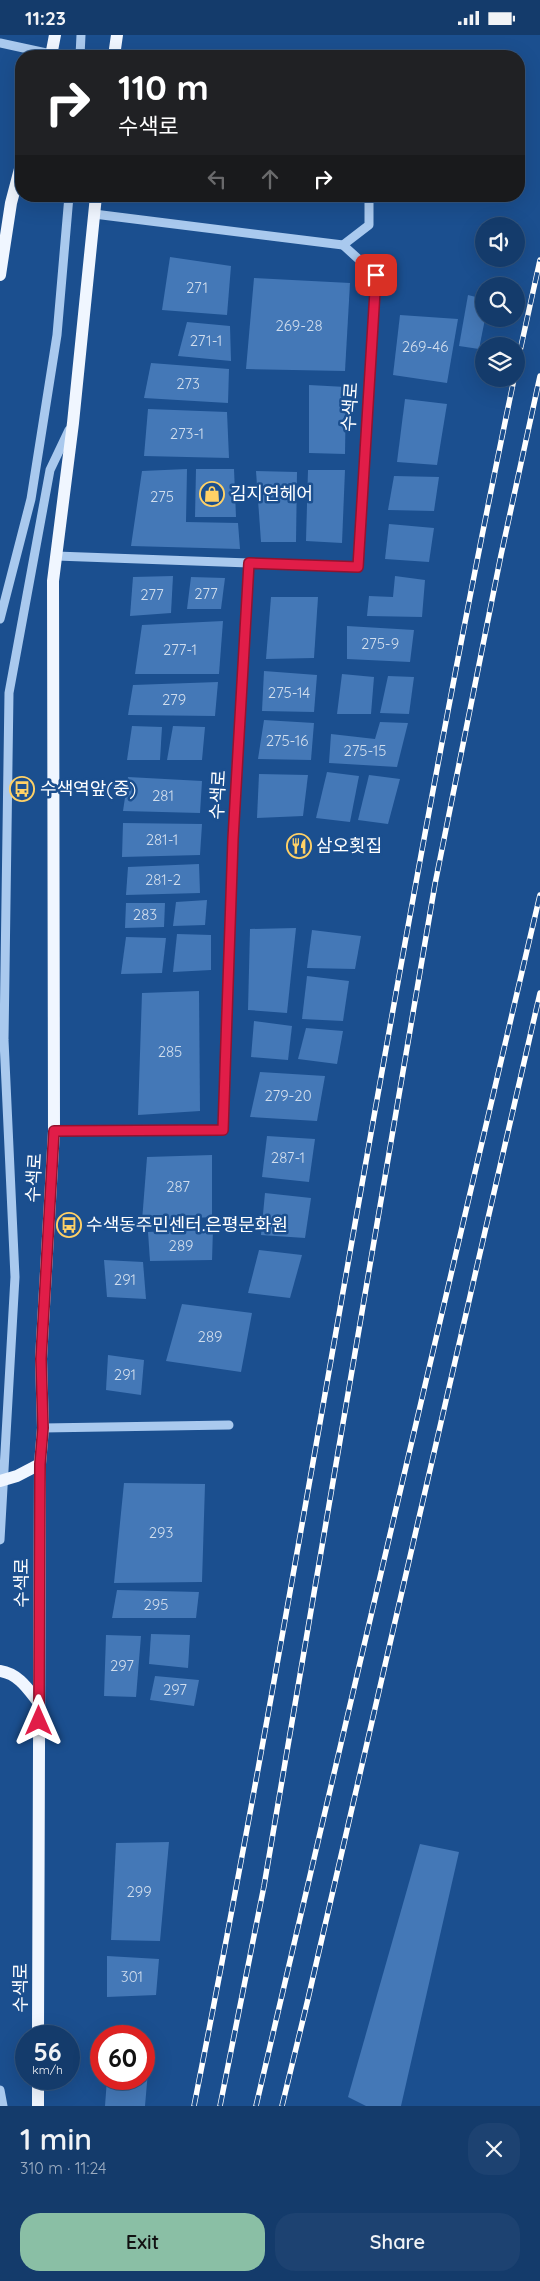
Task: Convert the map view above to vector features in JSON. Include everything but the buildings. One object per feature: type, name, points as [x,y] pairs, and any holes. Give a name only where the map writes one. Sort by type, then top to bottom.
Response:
[{"type":"main road","points":[[52,50],[55,35]]},
{"type":"main road","points":[[115,50],[118,35]]},
{"type":"main road","points":[[0,275],[15,188]]},
{"type":"main road","name":"수색로","points":[[38,2025],[40,1464],[43,1428],[41,1359],[54,1131],[53,581],[73,423],[95,202]]},
{"type":"main road","points":[[2,1481],[40,1464]]},
{"type":"main road","points":[[0,1671],[8,1672],[23,1682],[39,1703]]},
{"type":"main road","points":[[38,2090],[38,2106]]},
{"type":"street","points":[[80,50],[81,35]]},
{"type":"street","points":[[0,43],[30,50]]},
{"type":"street","points":[[0,619],[32,489],[57,335],[68,202]]},
{"type":"street","points":[[94,214],[343,245],[368,225],[369,202]]},
{"type":"street","name":"수색로","points":[[56,556],[358,567],[376,275],[343,245]]},
{"type":"street","points":[[0,1540],[15,1277],[4,1040],[9,693],[50,470],[73,423]]},
{"type":"street","name":"수색로","points":[[54,1131],[223,1130],[233,839],[249,563]]},
{"type":"street","points":[[43,1428],[229,1425]]},
{"type":"street","points":[[0,2090],[3,2106]]},
{"type":"railway","points":[[523,337],[540,260]]},
{"type":"railway","points":[[220,2106],[264,1886],[435,884],[501,555],[540,376]]},
{"type":"railway","points":[[194,2106],[275,1675],[429,810],[470,594],[512,387]]},
{"type":"railway","points":[[256,2106],[540,895]]},
{"type":"railway","points":[[282,2106],[540,993]]},
{"type":"place","name":"김지연헤어","points":[[212,494]]},
{"type":"place","name":"수색역앞(중)","points":[[22,789]]},
{"type":"place","name":"삼오횟집","points":[[299,846]]},
{"type":"place","name":"수색동주민센터.은평문화원","points":[[69,1225]]},
{"type":"route","points":[[39,1721],[40,1464],[43,1428],[41,1359],[54,1131],[223,1130],[233,839],[249,563],[358,567],[376,275]]}]
